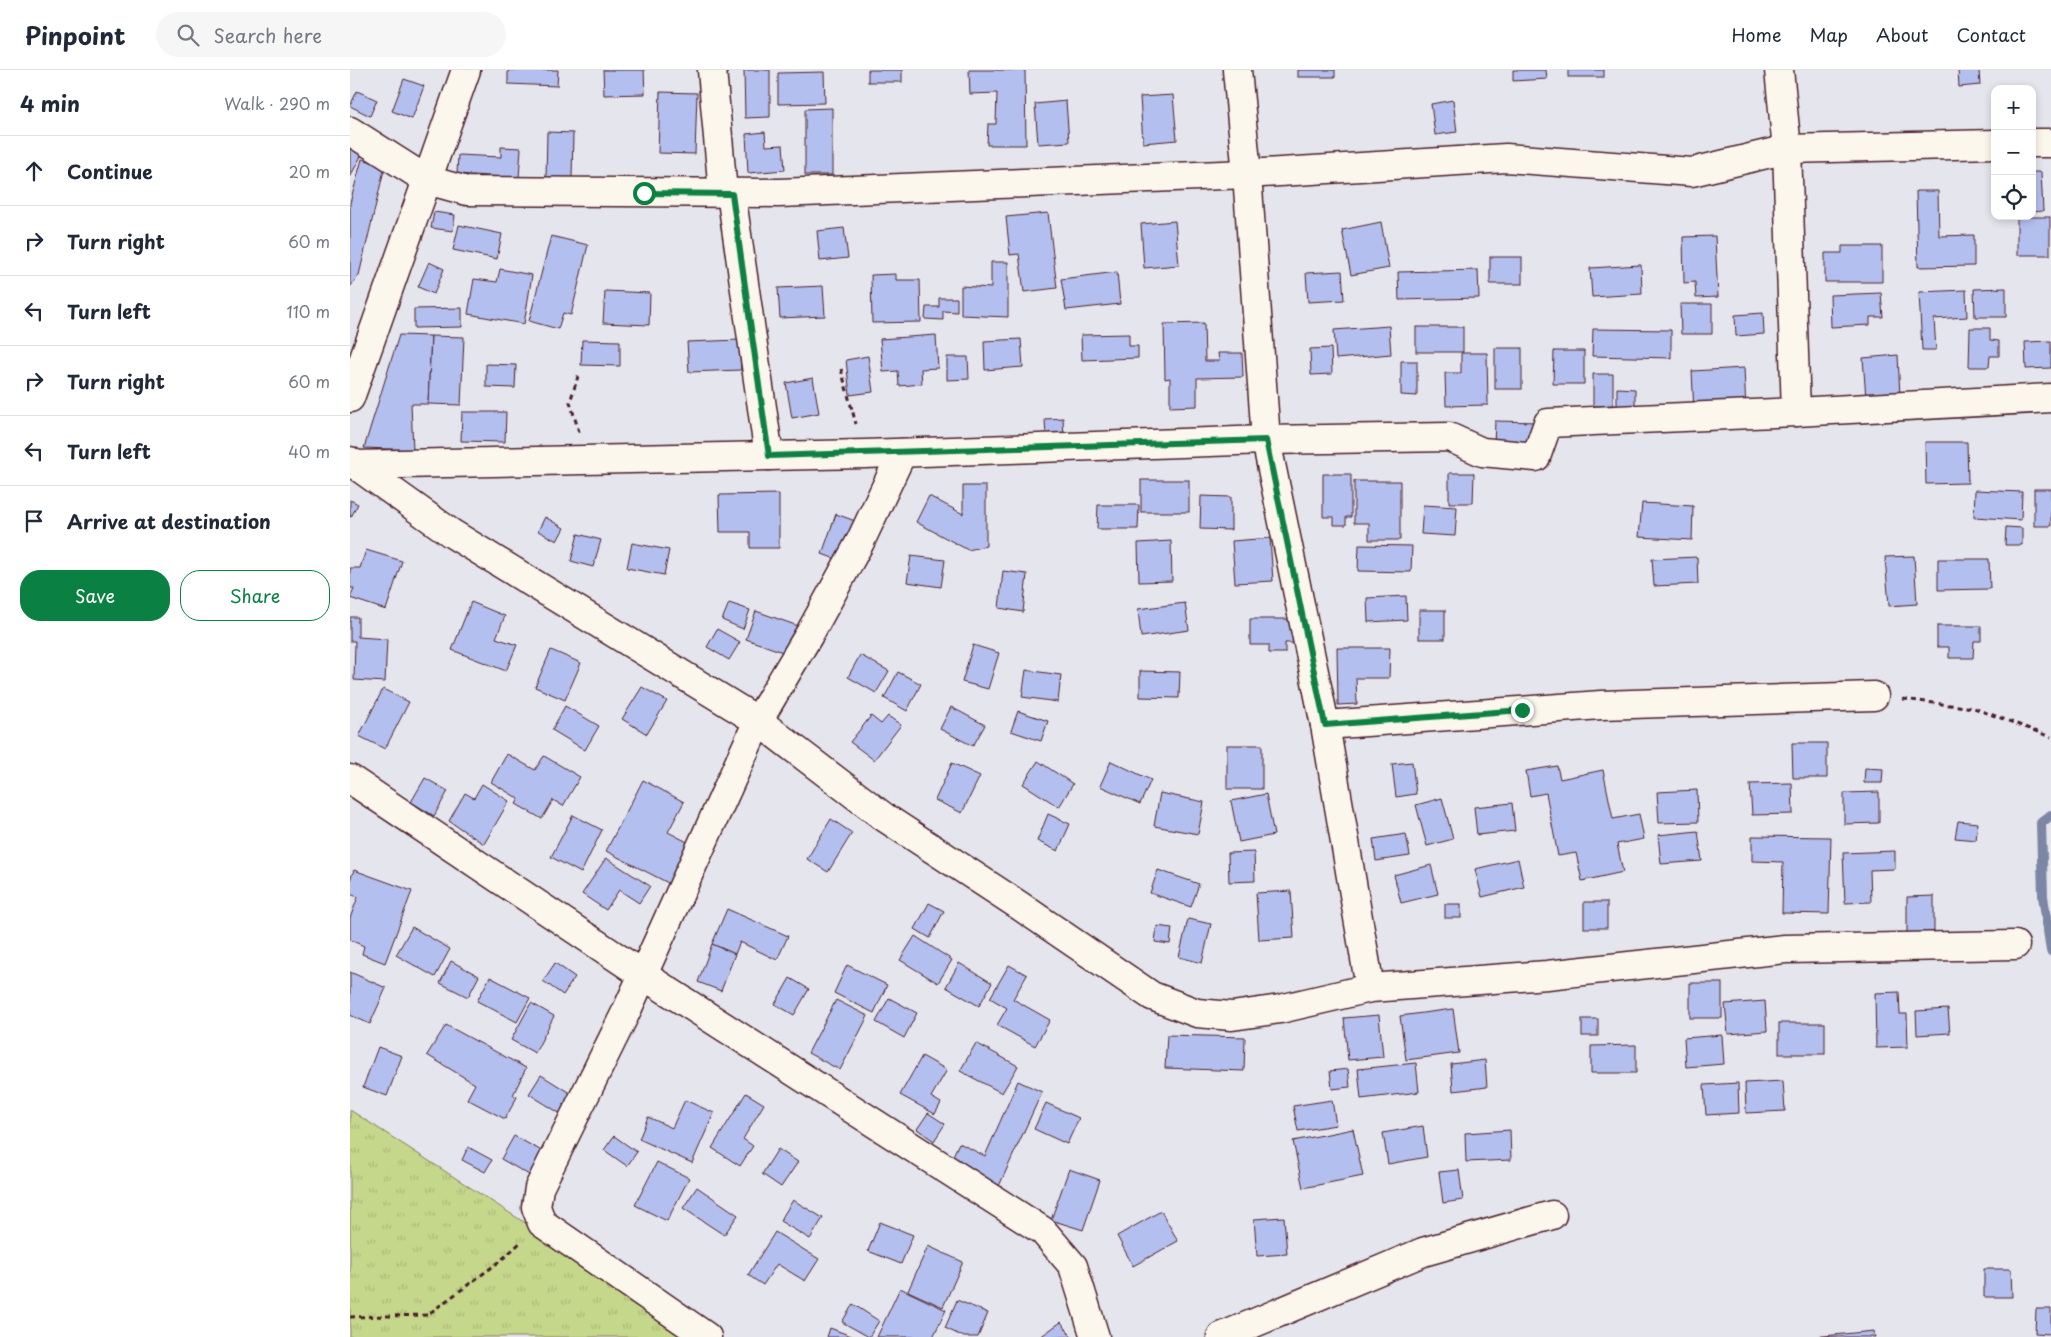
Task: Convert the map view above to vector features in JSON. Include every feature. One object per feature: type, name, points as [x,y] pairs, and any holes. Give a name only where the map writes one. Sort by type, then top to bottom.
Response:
[{"type":"street","points":[[350,398],[466,70]]},
{"type":"street","points":[[712,70],[727,194],[769,456]]},
{"type":"street","points":[[1237,70],[1247,174],[1266,440],[1325,725],[1370,988]]},
{"type":"street","points":[[1779,70],[1787,149],[1796,412]]},
{"type":"street","points":[[350,132],[427,180],[467,191],[727,194],[1247,174],[1506,158],[1692,172],[1787,149],[1991,144]]},
{"type":"street","points":[[2036,143],[2051,143]]},
{"type":"street","points":[[352,463],[579,461],[902,453],[1266,440],[1449,437],[1482,452],[1536,457],[1548,423],[2051,398]]},
{"type":"street","points":[[708,1337],[542,1223],[536,1207],[540,1188],[643,975],[758,721],[810,634],[856,550],[902,453]]},
{"type":"street","points":[[352,463],[451,533],[758,721],[884,817],[1017,904],[1152,996],[1197,1013],[1232,1016],[1289,1007],[1370,988],[1547,975],[1785,949],[2015,945]]},
{"type":"street","points":[[1325,725],[1600,704],[1874,696]]},
{"type":"street","points":[[350,779],[643,975],[1043,1231],[1073,1266],[1095,1337]]},
{"type":"street","points":[[1221,1337],[1423,1252],[1552,1214]]},
{"type":"path","points":[[841,369],[865,454]]},
{"type":"path","points":[[579,461],[579,430],[570,402],[580,373]]},
{"type":"path","points":[[1874,696],[1974,708],[2051,737]]},
{"type":"path","points":[[350,1317],[427,1315],[500,1262],[542,1223]]},
{"type":"green space","points":[[350,1110],[702,1337],[350,1337]]},
{"type":"building","points":[[508,70],[558,70],[557,86],[508,84]]},
{"type":"building","points":[[603,70],[644,70],[645,94],[604,95]]},
{"type":"building","points":[[744,70],[770,70],[770,117],[745,118]]},
{"type":"building","points":[[868,70],[902,70],[902,82],[868,82]]},
{"type":"building","points":[[969,70],[1025,70],[1026,145],[987,145],[988,124],[996,124],[997,93],[970,94]]},
{"type":"building","points":[[1298,70],[1335,70],[1335,77],[1298,77]]},
{"type":"building","points":[[1513,70],[1546,70],[1547,79],[1513,81]]},
{"type":"building","points":[[1568,70],[1604,70],[1604,77],[1568,77]]},
{"type":"building","points":[[1958,70],[1979,70],[1980,85],[1959,87]]},
{"type":"building","points":[[824,72],[825,103],[778,104],[778,73]]},
{"type":"building","points":[[404,79],[424,86],[412,119],[392,111]]},
{"type":"building","points":[[357,91],[377,100],[370,116],[350,106]]},
{"type":"building","points":[[660,92],[697,93],[695,154],[658,153]]},
{"type":"building","points":[[1173,95],[1177,140],[1143,143],[1140,97]]},
{"type":"building","points":[[1453,100],[1457,132],[1435,135],[1431,104]]},
{"type":"building","points":[[1066,101],[1069,142],[1038,144],[1035,104]]},
{"type":"building","points":[[832,108],[832,175],[805,175],[805,109]]},
{"type":"building","points":[[547,132],[573,133],[572,178],[546,178]]},
{"type":"building","points":[[765,132],[766,146],[783,145],[785,170],[748,173],[746,134]]},
{"type":"building","points":[[501,147],[521,148],[519,178],[457,174],[458,155],[501,157]]},
{"type":"building","points":[[350,148],[362,154],[350,177]]},
{"type":"building","points":[[362,159],[385,166],[359,275],[350,287],[350,203]]},
{"type":"building","points":[[2036,172],[2041,172],[2043,211],[2036,212]]},
{"type":"building","points":[[1916,191],[1938,191],[1939,236],[1974,235],[1974,266],[1918,267]]},
{"type":"building","points":[[434,212],[455,215],[453,231],[431,228]]},
{"type":"building","points":[[1048,213],[1057,288],[1024,292],[1019,254],[1010,255],[1006,217]]},
{"type":"building","points":[[2036,217],[2050,217],[2050,255],[2017,255],[2017,220],[2036,220]]},
{"type":"building","points":[[1175,221],[1179,265],[1144,268],[1141,224]]},
{"type":"building","points":[[1381,222],[1389,268],[1351,275],[1342,230]]},
{"type":"building","points":[[459,225],[502,234],[497,259],[453,250]]},
{"type":"building","points":[[844,228],[848,258],[820,261],[817,231]]},
{"type":"building","points":[[551,236],[588,245],[571,315],[563,313],[558,329],[529,321]]},
{"type":"building","points":[[1715,236],[1718,297],[1696,298],[1695,282],[1684,283],[1683,237]]},
{"type":"building","points":[[1842,246],[1882,246],[1882,282],[1825,282],[1825,253],[1842,253]]},
{"type":"building","points":[[1490,257],[1522,257],[1522,284],[1490,284]]},
{"type":"building","points":[[429,262],[444,269],[434,294],[418,287]]},
{"type":"building","points":[[991,262],[1008,262],[1008,317],[961,315],[961,286],[991,288]]},
{"type":"building","points":[[1641,265],[1642,294],[1592,297],[1590,268]]},
{"type":"building","points":[[500,269],[532,275],[524,324],[468,314],[474,279],[497,282]]},
{"type":"building","points":[[1478,270],[1479,298],[1399,300],[1398,272]]},
{"type":"building","points":[[1342,271],[1344,300],[1308,302],[1306,273]]},
{"type":"building","points":[[1117,272],[1120,304],[1066,310],[1061,279]]},
{"type":"building","points":[[896,274],[896,280],[920,280],[921,322],[872,323],[871,275]]},
{"type":"building","points":[[823,286],[825,316],[780,318],[778,288]]},
{"type":"building","points":[[2006,288],[2006,317],[1975,317],[1974,289]]},
{"type":"building","points":[[1966,290],[1967,317],[1934,319],[1936,350],[1922,350],[1919,292]]},
{"type":"building","points":[[605,291],[650,293],[649,325],[603,323]]},
{"type":"building","points":[[1881,293],[1883,317],[1870,317],[1870,325],[1831,327],[1830,295]]},
{"type":"building","points":[[939,298],[957,298],[957,312],[943,311],[943,320],[925,319],[926,307],[939,307]]},
{"type":"building","points":[[1680,304],[1712,304],[1712,334],[1681,334]]},
{"type":"building","points":[[462,308],[462,327],[414,328],[414,309]]},
{"type":"building","points":[[1763,313],[1764,334],[1736,336],[1735,315]]},
{"type":"building","points":[[1204,323],[1205,361],[1219,361],[1218,353],[1242,353],[1243,377],[1197,378],[1197,406],[1170,407],[1170,378],[1165,379],[1164,324]]},
{"type":"building","points":[[1389,326],[1391,354],[1336,359],[1334,330]]},
{"type":"building","points":[[1416,327],[1463,327],[1463,352],[1416,352]]},
{"type":"building","points":[[1970,328],[1990,328],[1990,340],[1999,341],[1999,356],[1990,356],[1989,367],[1969,367]]},
{"type":"building","points":[[1593,329],[1671,330],[1671,358],[1592,356]]},
{"type":"building","points":[[1129,334],[1129,346],[1138,346],[1138,358],[1082,360],[1081,335]]},
{"type":"building","points":[[399,335],[431,336],[428,404],[411,404],[413,450],[364,448]]},
{"type":"building","points":[[936,335],[938,368],[921,369],[922,384],[899,386],[898,371],[883,372],[880,339]]},
{"type":"building","points":[[431,336],[464,337],[461,405],[428,404]]},
{"type":"building","points":[[1021,339],[1023,367],[985,370],[984,341]]},
{"type":"building","points":[[582,340],[620,341],[620,366],[581,365]]},
{"type":"building","points":[[739,340],[741,370],[689,372],[687,342]]},
{"type":"building","points":[[2051,341],[2051,368],[2026,369],[2025,342]]},
{"type":"building","points":[[1331,348],[1332,374],[1311,375],[1310,349]]},
{"type":"building","points":[[1495,348],[1522,348],[1522,389],[1495,389]]},
{"type":"building","points":[[1554,351],[1584,351],[1584,384],[1553,384]]},
{"type":"building","points":[[1461,353],[1487,353],[1488,405],[1446,406],[1445,373],[1461,373]]},
{"type":"building","points":[[1898,355],[1900,397],[1866,399],[1863,358]]},
{"type":"building","points":[[868,356],[873,392],[850,395],[846,360]]},
{"type":"building","points":[[947,357],[968,357],[969,379],[947,380]]},
{"type":"building","points":[[1401,361],[1417,361],[1417,396],[1401,395]]},
{"type":"building","points":[[486,364],[516,365],[515,388],[486,387]]},
{"type":"building","points":[[1744,368],[1746,410],[1694,413],[1692,371]]},
{"type":"building","points":[[1593,374],[1613,374],[1613,405],[1593,406]]},
{"type":"building","points":[[813,378],[819,413],[792,418],[786,383]]},
{"type":"building","points":[[1617,388],[1635,389],[1635,410],[1617,409]]},
{"type":"building","points":[[462,412],[506,412],[505,442],[461,441]]},
{"type":"building","points":[[1063,418],[1064,438],[1046,439],[1045,419]]},
{"type":"building","points":[[1495,421],[1538,422],[1538,445],[1494,445]]},
{"type":"building","points":[[1925,442],[1967,442],[1968,483],[1926,484]]},
{"type":"building","points":[[1449,473],[1474,473],[1473,503],[1449,503]]},
{"type":"building","points":[[1323,474],[1351,474],[1351,517],[1346,517],[1346,525],[1334,525],[1334,517],[1323,517]]},
{"type":"building","points":[[1141,480],[1189,480],[1189,512],[1141,512]]},
{"type":"building","points":[[1354,481],[1400,481],[1400,540],[1369,540],[1369,523],[1354,523]]},
{"type":"building","points":[[963,486],[986,486],[986,546],[968,550],[916,522],[929,496],[963,514]]},
{"type":"building","points":[[2034,489],[2051,489],[2051,526],[2034,526]]},
{"type":"building","points":[[1975,490],[2022,492],[2021,520],[1974,517]]},
{"type":"building","points":[[779,494],[779,548],[750,548],[750,532],[720,532],[719,495]]},
{"type":"building","points":[[1201,496],[1231,497],[1231,530],[1200,529]]},
{"type":"building","points":[[350,500],[358,504],[351,517],[350,517]]},
{"type":"building","points":[[1642,503],[1693,506],[1692,540],[1639,537]]},
{"type":"building","points":[[1098,505],[1139,505],[1138,529],[1097,529]]},
{"type":"building","points":[[1423,505],[1457,507],[1455,536],[1421,534]]},
{"type":"building","points":[[836,514],[858,522],[844,562],[822,554]]},
{"type":"building","points":[[545,517],[564,528],[557,541],[538,531]]},
{"type":"building","points":[[2006,527],[2022,528],[2022,545],[2005,545]]},
{"type":"building","points":[[578,534],[601,540],[593,567],[571,561]]},
{"type":"building","points":[[1270,538],[1273,581],[1235,583],[1232,541]]},
{"type":"building","points":[[1171,541],[1172,581],[1139,582],[1138,543]]},
{"type":"building","points":[[632,543],[669,550],[664,575],[627,568]]},
{"type":"building","points":[[1359,545],[1412,546],[1411,572],[1358,571]]},
{"type":"building","points":[[366,550],[402,561],[386,610],[350,598],[354,588],[350,588],[350,568],[360,568]]},
{"type":"building","points":[[911,556],[945,560],[941,587],[907,582]]},
{"type":"building","points":[[1914,556],[1917,604],[1889,606],[1885,557]]},
{"type":"building","points":[[1697,557],[1698,584],[1654,586],[1652,559]]},
{"type":"building","points":[[1938,559],[1989,559],[1990,589],[1938,590]]},
{"type":"building","points":[[1003,571],[1027,574],[1023,612],[999,608]]},
{"type":"building","points":[[1406,596],[1407,620],[1368,622],[1367,598]]},
{"type":"building","points":[[471,602],[505,616],[496,638],[517,645],[506,671],[452,650]]},
{"type":"building","points":[[729,603],[750,610],[743,629],[722,620]]},
{"type":"building","points":[[1185,603],[1189,630],[1141,637],[1138,609]]},
{"type":"building","points":[[1419,610],[1445,610],[1445,639],[1419,639]]},
{"type":"building","points":[[756,611],[801,627],[791,655],[746,639]]},
{"type":"building","points":[[350,617],[358,617],[358,637],[387,639],[385,682],[354,680],[355,641],[350,641]]},
{"type":"building","points":[[1250,619],[1293,619],[1293,643],[1285,643],[1285,653],[1269,653],[1269,645],[1250,645]]},
{"type":"building","points":[[1937,626],[1981,626],[1981,641],[1974,641],[1973,658],[1949,658],[1949,647],[1937,647]]},
{"type":"building","points":[[717,629],[740,642],[729,660],[707,647]]},
{"type":"building","points":[[973,645],[999,653],[988,689],[962,682]]},
{"type":"building","points":[[1337,648],[1390,648],[1389,678],[1356,678],[1357,704],[1338,705]]},
{"type":"building","points":[[551,650],[581,663],[565,700],[535,687]]},
{"type":"building","points":[[860,655],[889,671],[876,693],[848,677]]},
{"type":"building","points":[[1026,670],[1061,675],[1058,702],[1022,697]]},
{"type":"building","points":[[1140,671],[1180,672],[1179,698],[1140,697]]},
{"type":"building","points":[[898,672],[921,684],[907,711],[884,698]]},
{"type":"building","points":[[642,687],[667,701],[647,734],[622,719]]},
{"type":"building","points":[[383,689],[409,702],[385,749],[359,736]]},
{"type":"building","points":[[565,706],[599,726],[585,750],[552,730]]},
{"type":"building","points":[[951,707],[985,725],[973,746],[940,729]]},
{"type":"building","points":[[1018,711],[1048,721],[1041,741],[1011,731]]},
{"type":"building","points":[[871,716],[881,724],[888,716],[901,725],[874,760],[850,742]]},
{"type":"building","points":[[1792,743],[1827,743],[1827,778],[1793,778]]},
{"type":"building","points":[[1227,745],[1262,745],[1262,789],[1227,789]]},
{"type":"building","points":[[507,754],[535,770],[544,756],[580,777],[563,806],[553,800],[542,819],[516,804],[519,799],[491,782]]},
{"type":"building","points":[[1038,761],[1073,784],[1059,807],[1023,784]]},
{"type":"building","points":[[1111,761],[1151,780],[1140,804],[1100,786]]},
{"type":"building","points":[[1412,762],[1416,794],[1396,797],[1392,764]]},
{"type":"building","points":[[952,763],[980,776],[962,813],[935,800]]},
{"type":"building","points":[[1557,766],[1560,779],[1603,770],[1613,819],[1639,814],[1644,839],[1617,844],[1623,872],[1582,881],[1576,853],[1558,856],[1546,793],[1530,796],[1526,771]]},
{"type":"building","points":[[1865,768],[1883,769],[1882,783],[1864,783]]},
{"type":"building","points":[[425,778],[448,791],[434,816],[411,802]]},
{"type":"building","points":[[643,780],[684,802],[668,832],[695,846],[674,886],[606,851]]},
{"type":"building","points":[[1792,783],[1793,814],[1752,815],[1750,784]]},
{"type":"building","points":[[482,784],[509,801],[484,844],[449,821],[465,793],[474,798]]},
{"type":"building","points":[[1697,790],[1698,822],[1659,823],[1657,792]]},
{"type":"building","points":[[1879,792],[1879,823],[1844,824],[1844,793]]},
{"type":"building","points":[[1160,793],[1204,802],[1198,834],[1154,826]]},
{"type":"building","points":[[1266,794],[1274,835],[1239,842],[1231,801]]},
{"type":"building","points":[[1442,798],[1453,839],[1427,846],[1416,805]]},
{"type":"building","points":[[1512,803],[1515,831],[1477,835],[1474,807]]},
{"type":"building","points":[[1048,814],[1070,824],[1058,851],[1037,841]]},
{"type":"building","points":[[573,815],[602,830],[581,873],[551,857]]},
{"type":"building","points":[[831,819],[852,833],[828,872],[807,859]]},
{"type":"building","points":[[1958,821],[1978,823],[1976,840],[1955,838]]},
{"type":"building","points":[[1698,831],[1702,861],[1661,864],[1658,835]]},
{"type":"building","points":[[1406,834],[1410,856],[1376,861],[1373,839]]},
{"type":"building","points":[[1752,836],[1831,837],[1829,914],[1782,913],[1783,862],[1752,861]]},
{"type":"building","points":[[1895,851],[1895,869],[1870,870],[1871,902],[1845,903],[1843,853]]},
{"type":"building","points":[[1254,852],[1255,881],[1229,882],[1228,853]]},
{"type":"building","points":[[606,858],[650,886],[639,903],[619,890],[606,910],[582,894]]},
{"type":"building","points":[[1518,859],[1524,887],[1482,897],[1475,869]]},
{"type":"building","points":[[1431,865],[1438,894],[1401,903],[1394,875]]},
{"type":"building","points":[[354,870],[412,891],[385,963],[362,954],[364,946],[350,940],[350,918],[358,897],[350,894],[350,880]]},
{"type":"building","points":[[1158,870],[1199,884],[1191,907],[1150,893]]},
{"type":"building","points":[[1291,891],[1294,938],[1259,940],[1256,893]]},
{"type":"building","points":[[1934,896],[1934,937],[1907,937],[1907,897]]},
{"type":"building","points":[[1584,902],[1607,902],[1607,928],[1584,928]]},
{"type":"building","points":[[929,903],[944,911],[930,938],[915,929]]},
{"type":"building","points":[[1445,904],[1461,904],[1461,918],[1445,918]]},
{"type":"building","points":[[727,909],[788,936],[777,960],[740,942],[735,954],[712,944]]},
{"type":"building","points":[[1188,919],[1211,924],[1202,963],[1179,957]]},
{"type":"building","points":[[1157,926],[1172,928],[1170,944],[1155,942]]},
{"type":"building","points":[[412,927],[450,949],[435,977],[396,955]]},
{"type":"building","points":[[915,936],[952,960],[938,983],[900,960]]},
{"type":"building","points":[[712,944],[735,954],[721,991],[698,982]]},
{"type":"building","points":[[451,961],[479,976],[468,997],[440,983]]},
{"type":"building","points":[[555,963],[575,977],[563,995],[543,981]]},
{"type":"building","points":[[959,963],[992,983],[979,1006],[946,987]]},
{"type":"building","points":[[847,965],[887,985],[874,1013],[834,993]]},
{"type":"building","points":[[1009,965],[1027,975],[1013,999],[1050,1020],[1035,1046],[997,1025],[1007,1008],[990,998]]},
{"type":"building","points":[[350,972],[386,988],[370,1024],[350,1015]]},
{"type":"building","points":[[490,977],[530,998],[517,1022],[477,1001]]},
{"type":"building","points":[[790,978],[809,989],[794,1015],[775,1004]]},
{"type":"building","points":[[1690,983],[1722,983],[1722,1018],[1690,1018]]},
{"type":"building","points":[[1899,992],[1900,1014],[1907,1014],[1908,1047],[1876,1048],[1875,993]]},
{"type":"building","points":[[889,998],[917,1013],[904,1038],[876,1022]]},
{"type":"building","points":[[836,1000],[868,1016],[840,1070],[808,1053]]},
{"type":"building","points":[[1765,1001],[1767,1031],[1728,1034],[1725,1004]]},
{"type":"building","points":[[531,1003],[554,1016],[535,1053],[511,1040]]},
{"type":"building","points":[[1453,1009],[1459,1053],[1406,1060],[1400,1016]]},
{"type":"building","points":[[1948,1009],[1950,1033],[1917,1035],[1916,1011]]},
{"type":"building","points":[[1379,1015],[1383,1057],[1348,1060],[1344,1018]]},
{"type":"building","points":[[1582,1019],[1598,1019],[1598,1036],[1582,1036]]},
{"type":"building","points":[[1779,1023],[1825,1023],[1825,1054],[1779,1054]]},
{"type":"building","points":[[446,1025],[526,1068],[513,1095],[517,1097],[505,1119],[467,1099],[475,1084],[427,1055]]},
{"type":"building","points":[[1167,1035],[1245,1037],[1244,1071],[1165,1068]]},
{"type":"building","points":[[1722,1035],[1724,1064],[1686,1067],[1684,1038]]},
{"type":"building","points":[[976,1043],[1018,1066],[1002,1093],[960,1071]]},
{"type":"building","points":[[1636,1045],[1636,1073],[1591,1073],[1591,1046]]},
{"type":"building","points":[[378,1047],[402,1056],[387,1096],[363,1087]]},
{"type":"building","points":[[922,1056],[947,1070],[931,1097],[941,1103],[935,1114],[900,1095]]},
{"type":"building","points":[[1485,1060],[1487,1087],[1453,1091],[1451,1064]]},
{"type":"building","points":[[1416,1063],[1419,1092],[1361,1099],[1358,1069]]},
{"type":"building","points":[[1348,1069],[1350,1087],[1332,1089],[1330,1071]]},
{"type":"building","points":[[541,1075],[581,1100],[569,1119],[529,1094]]},
{"type":"building","points":[[1018,1081],[1042,1092],[999,1186],[949,1164],[959,1143],[985,1156]]},
{"type":"building","points":[[1783,1081],[1785,1111],[1746,1113],[1745,1083]]},
{"type":"building","points":[[1738,1083],[1739,1113],[1706,1115],[1704,1085]]},
{"type":"building","points":[[746,1093],[764,1104],[743,1139],[753,1146],[740,1166],[712,1148]]},
{"type":"building","points":[[685,1100],[714,1113],[692,1163],[639,1139],[648,1117],[672,1128]]},
{"type":"building","points":[[1332,1100],[1336,1125],[1298,1131],[1293,1106]]},
{"type":"building","points":[[1046,1103],[1079,1118],[1067,1144],[1034,1129]]},
{"type":"building","points":[[928,1113],[945,1124],[934,1141],[917,1129]]},
{"type":"building","points":[[1423,1126],[1427,1157],[1388,1164],[1383,1133]]},
{"type":"building","points":[[1353,1129],[1363,1176],[1303,1188],[1293,1141]]},
{"type":"building","points":[[1510,1130],[1511,1160],[1466,1162],[1465,1133]]},
{"type":"building","points":[[514,1136],[551,1156],[538,1180],[501,1159]]},
{"type":"building","points":[[614,1136],[637,1152],[627,1166],[604,1150]]},
{"type":"building","points":[[468,1147],[492,1160],[485,1172],[462,1160]]},
{"type":"building","points":[[778,1149],[798,1162],[781,1187],[762,1174]]},
{"type":"building","points":[[657,1162],[689,1178],[667,1221],[635,1205]]},
{"type":"building","points":[[1069,1169],[1100,1180],[1083,1230],[1051,1220]]},
{"type":"building","points":[[1459,1170],[1463,1200],[1443,1203],[1439,1172]]},
{"type":"building","points":[[697,1187],[738,1215],[724,1235],[683,1208]]},
{"type":"building","points":[[793,1200],[823,1218],[810,1239],[780,1221]]},
{"type":"building","points":[[1161,1211],[1178,1241],[1133,1266],[1117,1236]]},
{"type":"building","points":[[1284,1217],[1287,1254],[1257,1256],[1254,1219]]},
{"type":"building","points":[[880,1222],[913,1235],[901,1264],[868,1251]]},
{"type":"building","points":[[775,1232],[819,1259],[805,1281],[777,1264],[763,1285],[748,1275]]},
{"type":"building","points":[[928,1246],[963,1262],[943,1307],[908,1291]]},
{"type":"building","points":[[1984,1269],[2011,1269],[2012,1297],[1984,1297]]},
{"type":"building","points":[[900,1288],[946,1310],[933,1337],[877,1337]]},
{"type":"building","points":[[957,1300],[988,1313],[978,1337],[964,1337],[945,1328]]},
{"type":"building","points":[[853,1304],[879,1321],[869,1337],[842,1322]]},
{"type":"building","points":[[2036,1309],[2051,1309],[2051,1334],[2035,1333]]},
{"type":"building","points":[[1061,1322],[1072,1337],[1040,1337]]},
{"type":"building","points":[[830,1328],[854,1337],[827,1337]]},
{"type":"building","points":[[1874,1331],[1875,1337],[1813,1337]]},
{"type":"waterway","points":[[2051,815],[2041,823],[2043,896],[2051,951]]},
{"type":"route","points":[[644,193],[732,194],[769,456],[884,454],[1266,440],[1325,725],[1522,710]]}]
